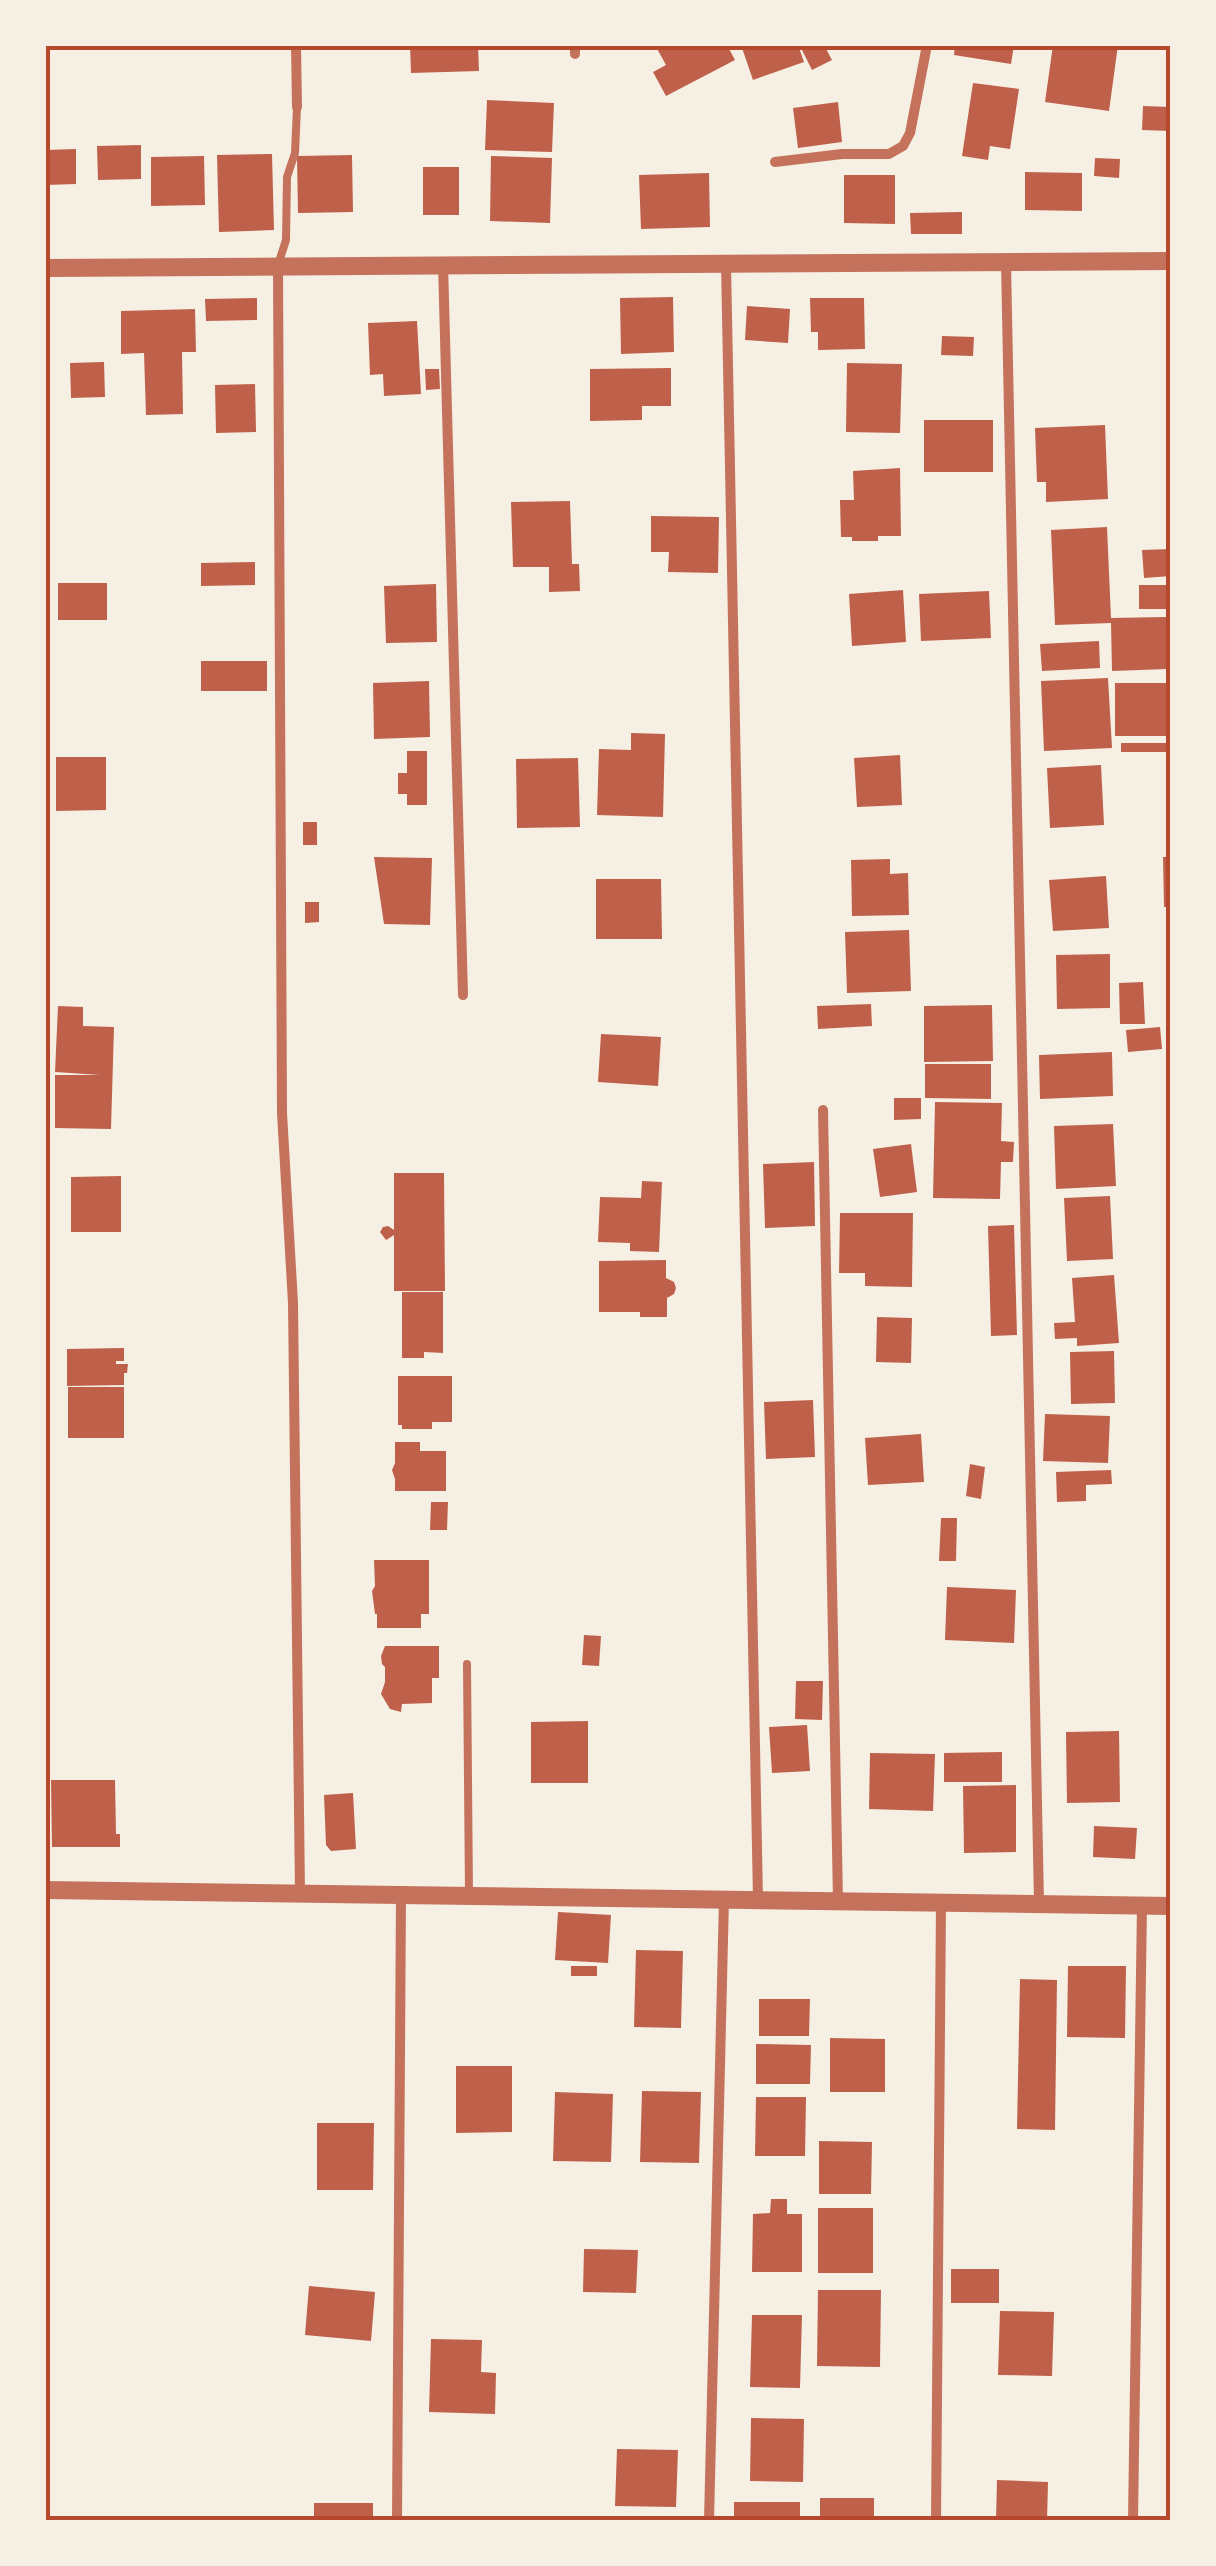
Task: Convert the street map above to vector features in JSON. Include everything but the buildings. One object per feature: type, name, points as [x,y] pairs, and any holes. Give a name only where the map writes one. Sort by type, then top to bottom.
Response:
[{"type":"street","points":[[296,45],[296,107]]},
{"type":"street","points":[[776,162],[842,154],[889,154],[903,146],[910,133],[927,45]]},
{"type":"street","points":[[45,268],[1171,260]]},
{"type":"street","points":[[443,263],[463,995]]},
{"type":"street","points":[[1006,263],[1039,1903]]},
{"type":"street","points":[[726,264],[758,1900]]},
{"type":"street","points":[[278,265],[282,1113],[293,1304],[300,1894]]},
{"type":"street","points":[[823,1110],[838,1900]]},
{"type":"street","points":[[45,1890],[1171,1906]]},
{"type":"street","points":[[397,2521],[401,1894]]},
{"type":"street","points":[[710,2521],[724,1898]]},
{"type":"street","points":[[936,2521],[941,1903]]},
{"type":"street","points":[[1132,2521],[1142,1905]]},
{"type":"lane","points":[[278,265],[286,240],[287,177],[295,153],[296,107]]},
{"type":"lane","points":[[467,1664],[469,1895]]}]
